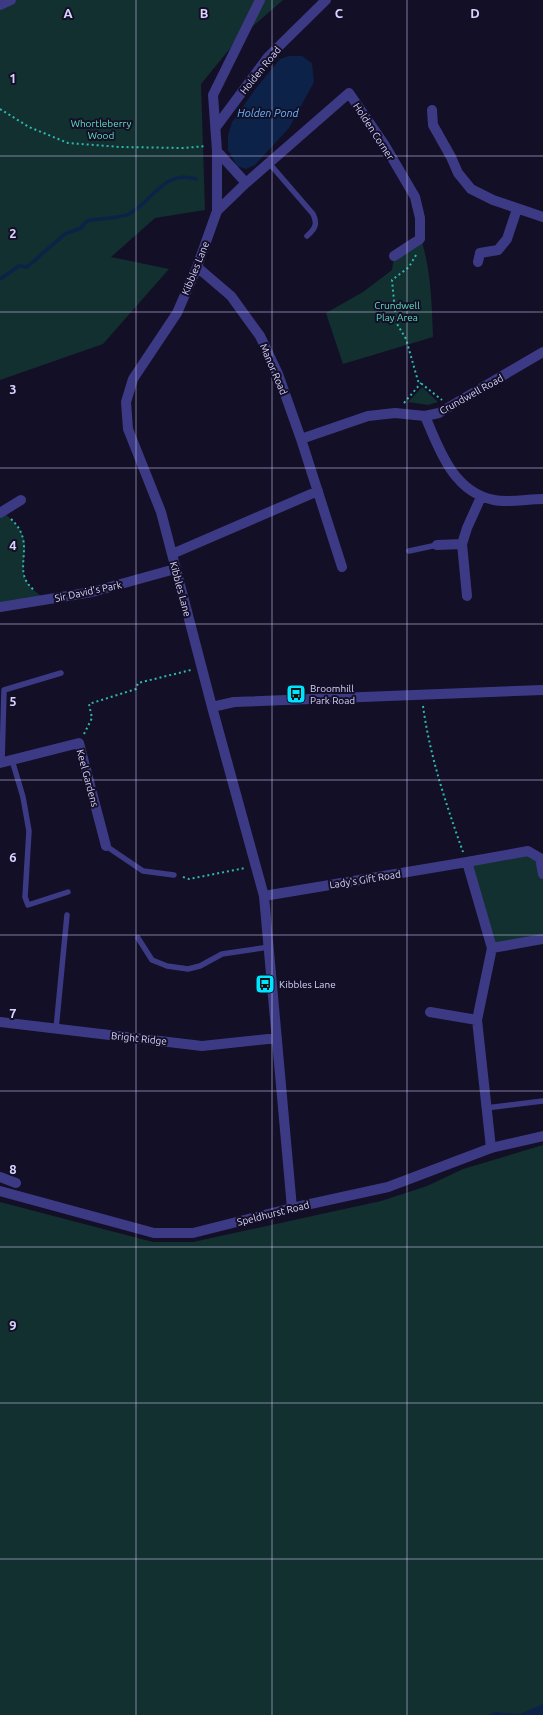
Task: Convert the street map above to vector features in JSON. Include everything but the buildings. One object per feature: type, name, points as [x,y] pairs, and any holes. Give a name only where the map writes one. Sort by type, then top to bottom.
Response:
[{"type":"street","points":[[0,5],[11,0]]},
{"type":"street","name":"Kibbles Lane","points":[[260,0],[213,95],[217,148],[217,211],[197,267],[177,313],[133,379],[126,402],[128,428],[161,512],[212,707],[264,896],[292,1208]]},
{"type":"street","name":"Holden Road","points":[[216,127],[268,57],[326,0]]},
{"type":"street","name":"Holden Corner","points":[[217,211],[246,183],[349,93],[384,144],[415,197],[420,218],[420,239]]},
{"type":"street","points":[[432,110],[433,125],[458,173],[471,190],[517,209],[543,217]]},
{"type":"street","points":[[217,148],[246,183]]},
{"type":"street","points":[[478,262],[480,253],[498,250],[507,239],[517,209]]},
{"type":"street","points":[[394,256],[420,239]]},
{"type":"street","name":"Manor Road","points":[[197,267],[231,296],[260,336],[278,374],[301,439],[342,567]]},
{"type":"street","name":"Crundwell Road","points":[[301,439],[368,416],[395,413],[425,416],[439,413],[543,352]]},
{"type":"street","points":[[425,416],[442,457],[458,480],[481,497],[495,500],[543,499]]},
{"type":"street","points":[[172,554],[318,491]]},
{"type":"street","points":[[467,596],[462,544],[467,528],[481,497]]},
{"type":"street","points":[[1,512],[21,500]]},
{"type":"street","points":[[437,545],[462,544]]},
{"type":"street","name":"Sir David's Park","points":[[0,607],[92,592],[175,569]]},
{"type":"street","points":[[212,707],[234,702],[543,690]]},
{"type":"street","name":"Keel Gardens","points":[[5,762],[79,743],[106,846]]},
{"type":"street","name":"Lady's Gift Road","points":[[264,896],[528,851],[540,858],[543,874]]},
{"type":"street","points":[[466,862],[492,948],[477,1020],[491,1148]]},
{"type":"street","points":[[492,948],[543,939]]},
{"type":"street","points":[[430,1012],[477,1020]]},
{"type":"street","name":"Bright Ridge","points":[[0,1022],[202,1046],[277,1038]]},
{"type":"street","name":"Speldhurst Road","points":[[0,1191],[154,1233],[193,1233],[292,1208],[388,1187],[491,1148],[543,1136]]},
{"type":"street","points":[[0,1177],[16,1183]]},
{"type":"lane","points":[[269,163],[313,214],[316,224],[314,230],[307,236]]},
{"type":"lane","points":[[410,551],[437,545]]},
{"type":"lane","points":[[61,673],[4,690],[5,762],[23,797],[29,831],[24,897],[28,905],[68,892]]},
{"type":"lane","points":[[106,846],[143,871],[174,875]]},
{"type":"lane","points":[[56,1029],[67,915]]},
{"type":"lane","points":[[138,938],[152,960],[167,966],[188,969],[200,966],[222,954],[269,947]]},
{"type":"lane","points":[[486,1108],[543,1101]]},
{"type":"path","points":[[0,109],[28,127],[68,143],[120,147],[217,148]]},
{"type":"path","points":[[420,239],[415,257],[410,266],[392,280],[396,322],[406,339],[418,380],[442,400],[449,408]]},
{"type":"path","points":[[395,413],[421,383]]},
{"type":"path","points":[[1,512],[18,525],[24,537],[25,549],[23,562],[25,579],[32,589],[46,600]]},
{"type":"path","points":[[79,743],[92,718],[89,704],[136,689],[138,683],[202,667]]},
{"type":"path","points":[[421,694],[427,736],[440,785],[466,862]]},
{"type":"path","points":[[174,875],[189,879],[256,865]]},
{"type":"green space","name":"Whortleberry Wood","points":[[0,0],[283,0],[237,40],[201,84],[205,210],[155,218],[111,257],[169,269],[103,344],[0,380]]},
{"type":"green space","name":"Crundwell Play Area","points":[[422,242],[429,277],[433,337],[343,364],[326,313],[363,292],[392,270],[394,256]]},
{"type":"green space","points":[[422,387],[438,402],[428,405],[408,402]]},
{"type":"green space","points":[[3,512],[19,528],[24,538],[24,571],[26,581],[46,600],[0,607],[0,513]]},
{"type":"green space","points":[[528,851],[540,858],[543,874],[543,939],[492,948],[467,862]]},
{"type":"green space","points":[[543,1145],[543,1715],[0,1715],[0,1202],[153,1242],[193,1242],[381,1201],[427,1186],[463,1169]]},
{"type":"water","name":"Holden Pond","points":[[289,56],[302,56],[312,63],[314,82],[289,128],[255,165],[246,169],[237,166],[228,150],[228,135],[232,122],[256,88],[280,59]]},
{"type":"water","points":[[543,1704],[543,1715],[488,1715],[495,1712],[520,1714]]},
{"type":"waterway","points":[[0,279],[19,266],[27,267],[65,234],[81,228],[87,221],[129,214],[167,182],[175,178],[185,177],[196,179]]},
{"type":"place","name":"Broomhill Park Road","points":[[296,694]]},
{"type":"place","name":"Kibbles Lane","points":[[265,984]]}]
